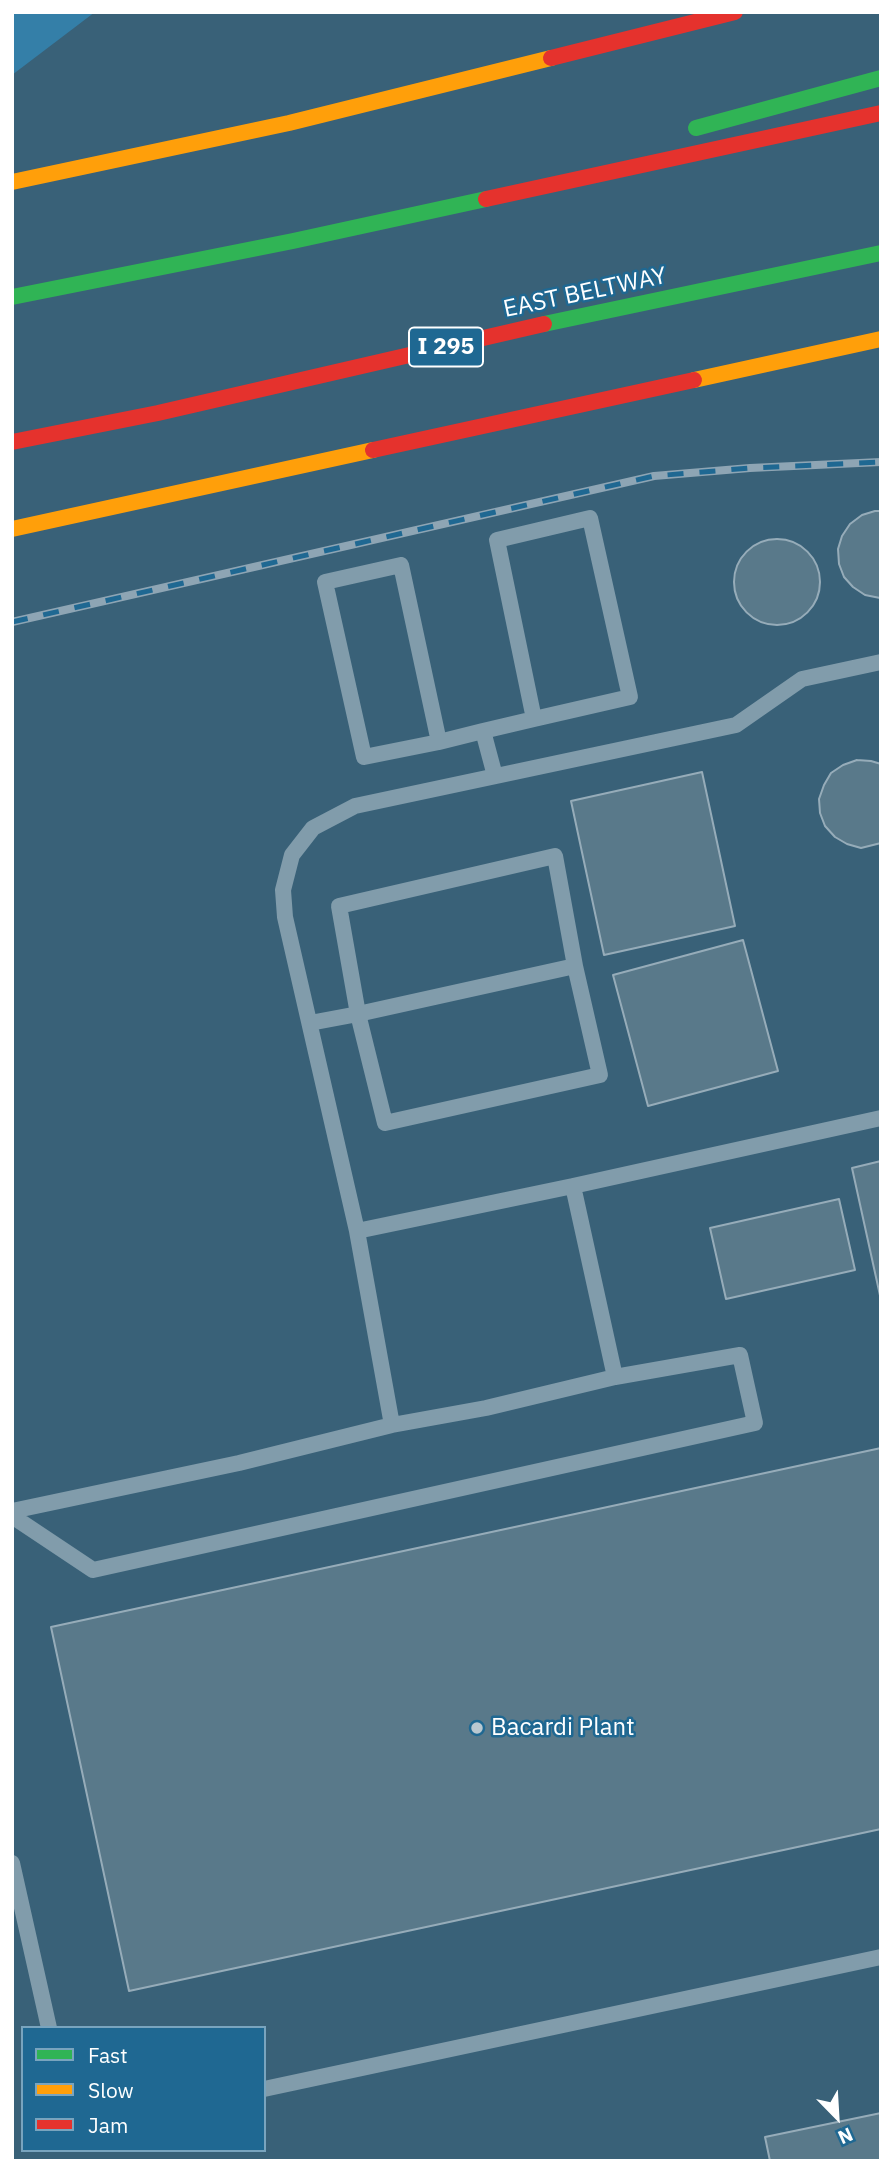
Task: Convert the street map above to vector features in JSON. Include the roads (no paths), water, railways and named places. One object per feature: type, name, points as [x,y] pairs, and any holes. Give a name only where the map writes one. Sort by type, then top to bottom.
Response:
[{"type":"highway","points":[[12,182],[289,123],[735,12]]},
{"type":"highway","points":[[680,132],[881,78]]},
{"type":"highway","points":[[12,296],[293,241],[881,113]]},
{"type":"highway","points":[[293,241],[533,172]]},
{"type":"highway","name":"EAST BELTWAY","points":[[12,442],[158,413],[508,332],[881,253]]},
{"type":"highway","points":[[12,529],[881,339]]},
{"type":"lane","points":[[439,742],[401,565],[326,582],[364,757],[439,742],[484,732],[630,697],[590,518],[496,540],[534,719]]},
{"type":"lane","points":[[392,1425],[357,1231],[285,917],[283,890],[292,855],[313,828],[355,806],[736,725],[802,680],[881,662]]},
{"type":"lane","points":[[484,732],[495,776]]},
{"type":"lane","points":[[555,856],[575,966],[600,1075],[385,1123],[358,1014],[340,906],[555,856]]},
{"type":"lane","points":[[310,1023],[575,966]]},
{"type":"lane","points":[[357,1231],[881,1118]]},
{"type":"lane","points":[[573,1186],[615,1377]]},
{"type":"lane","points":[[12,1511],[239,1463],[392,1425],[486,1408],[615,1377],[740,1355],[755,1423],[93,1570],[12,1516]]},
{"type":"lane","points":[[12,1863],[49,2026]]},
{"type":"lane","points":[[266,2090],[881,1957]]},
{"type":"railway","points":[[12,622],[654,476],[881,462]]},
{"type":"place","name":"Bacardi Plant","points":[[477,1728]]}]
